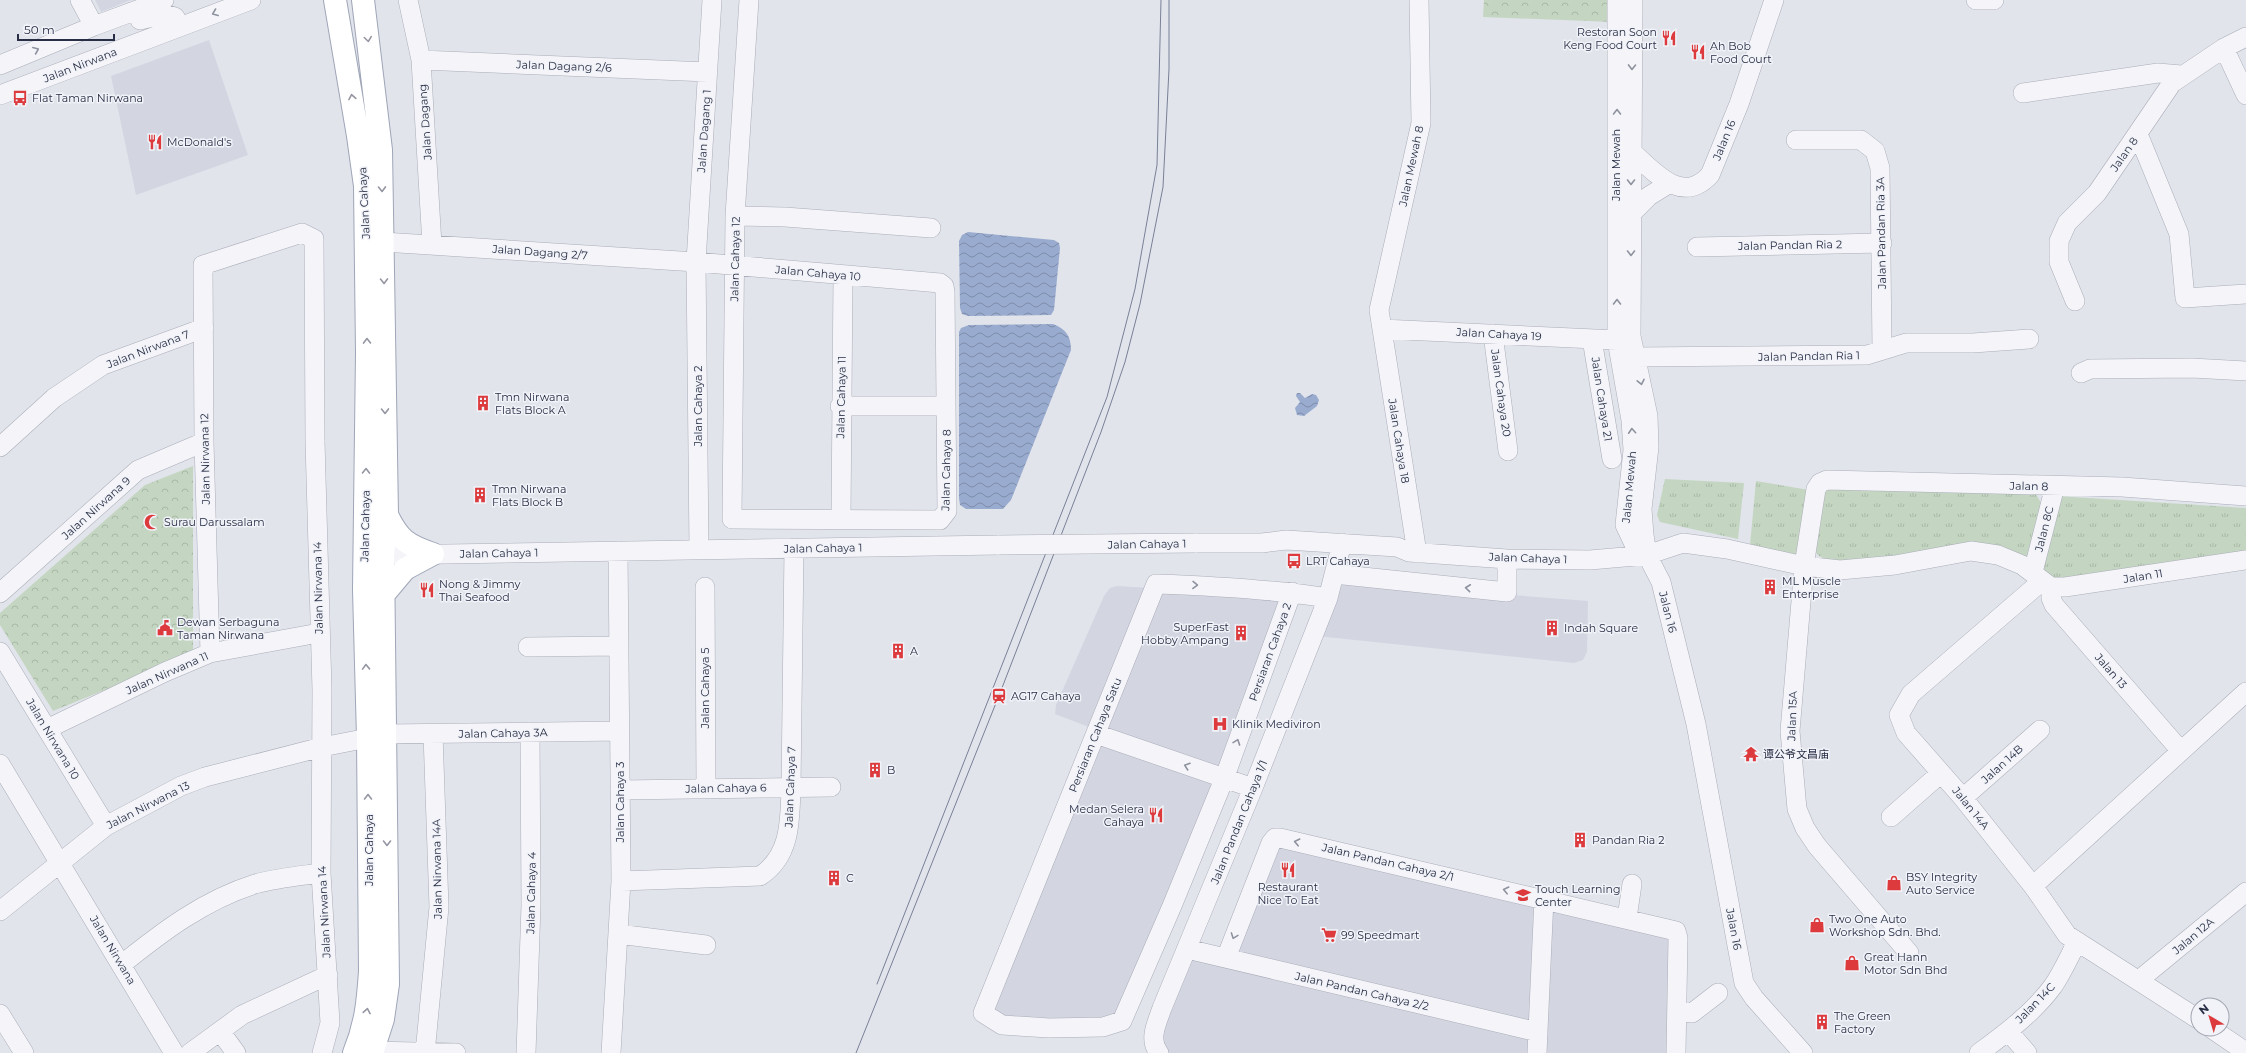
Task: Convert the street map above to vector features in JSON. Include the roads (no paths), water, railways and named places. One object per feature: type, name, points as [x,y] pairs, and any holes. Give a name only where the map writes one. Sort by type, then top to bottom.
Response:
[{"type":"main road","name":"Jalan Cahaya","points":[[363,0],[381,150],[387,515],[383,555]]},
{"type":"main road","name":"Jalan Cahaya","points":[[333,4],[365,186],[368,353],[365,524],[374,592],[377,736],[368,1003],[364,1030],[366,1052]]},
{"type":"main road","points":[[387,515],[402,539],[412,546],[433,554]]},
{"type":"main road","points":[[365,524],[369,540],[374,548],[383,555],[374,564],[374,592]]},
{"type":"main road","points":[[374,592],[405,569],[433,554]]},
{"type":"street","points":[[80,0],[94,26]]},
{"type":"street","points":[[0,65],[94,26],[164,0]]},
{"type":"street","name":"Jalan Nirwana","points":[[0,96],[251,0]]},
{"type":"street","name":"Jalan Dagang","points":[[408,0],[421,60],[432,245]]},
{"type":"street","name":"Jalan Dagang 1","points":[[696,262],[712,0]]},
{"type":"street","name":"Jalan Cahaya 12","points":[[732,519],[735,216],[750,0]]},
{"type":"street","name":"Jalan Mewah 8","points":[[1382,329],[1380,303],[1421,123],[1419,0]]},
{"type":"street","name":"Jalan Mewah","points":[[1617,0],[1624,151],[1631,214],[1631,336],[1648,416],[1649,447],[1642,509],[1647,554]]},
{"type":"street","name":"Jalan Mewah","points":[[1633,0],[1624,151],[1617,340],[1631,420],[1633,450],[1625,525],[1634,544],[1647,554]]},
{"type":"street","name":"Jalan 16","points":[[1624,151],[1670,183],[1680,188],[1691,188],[1702,184],[1710,175],[1739,104],[1774,0]]},
{"type":"street","points":[[1976,0],[1994,0]]},
{"type":"street","points":[[113,19],[130,22],[165,14],[174,17],[180,26]]},
{"type":"street","name":"Jalan 8","points":[[2075,301],[2059,262],[2059,241],[2067,223],[2097,193],[2138,134],[2164,92],[2181,75],[2224,48],[2246,37]]},
{"type":"street","points":[[2224,48],[2246,95]]},
{"type":"street","name":"Jalan Dagang 2/6","points":[[421,60],[708,72]]},
{"type":"street","points":[[2023,93],[2158,73],[2181,75]]},
{"type":"street","points":[[2138,134],[2179,234],[2185,298],[2246,294]]},
{"type":"street","name":"Jalan Pandan Ria 3A","points":[[1796,140],[1861,140],[1874,151],[1880,168],[1882,350]]},
{"type":"street","points":[[1631,214],[1649,196],[1670,183]]},
{"type":"street","points":[[735,216],[785,217],[931,228]]},
{"type":"street","name":"Jalan Nirwana 14","points":[[204,264],[302,233],[314,239],[315,441],[322,747],[321,873],[330,1023],[322,1053]]},
{"type":"street","name":"Jalan Dagang 2/7","points":[[383,242],[696,262]]},
{"type":"street","name":"Jalan Pandan Ria 2","points":[[1697,247],[1882,243]]},
{"type":"street","name":"Jalan Cahaya 10","points":[[696,262],[940,283]]},
{"type":"street","name":"Jalan Cahaya 2","points":[[696,262],[699,550]]},
{"type":"street","name":"Jalan Nirwana 12","points":[[204,264],[204,442],[210,653]]},
{"type":"street","name":"Jalan Cahaya 11","points":[[841,519],[840,406],[843,275]]},
{"type":"street","name":"Jalan Cahaya 8","points":[[732,519],[940,520],[944,517],[946,511],[945,292],[944,286],[940,283]]},
{"type":"street","name":"Jalan Nirwana 7","points":[[0,447],[54,398],[103,365],[204,328]]},
{"type":"street","name":"Jalan Cahaya 19","points":[[1382,329],[1617,340]]},
{"type":"street","name":"Jalan Cahaya 18","points":[[1382,329],[1413,552]]},
{"type":"street","name":"Jalan Cahaya 20","points":[[1493,334],[1508,451]]},
{"type":"street","name":"Jalan Cahaya 21","points":[[1592,338],[1612,459]]},
{"type":"street","name":"Jalan Pandan Ria 1","points":[[1636,357],[1867,355],[1906,343],[1973,343],[2029,339]]},
{"type":"street","points":[[2081,373],[2090,369],[2192,368],[2246,371]]},
{"type":"street","points":[[840,406],[946,406]]},
{"type":"street","name":"Jalan Nirwana 9","points":[[0,593],[138,470],[204,442]]},
{"type":"street","name":"Jalan 8","points":[[1816,489],[1820,482],[1827,480],[2122,487],[2246,496]]},
{"type":"street","name":"Jalan 8C","points":[[2042,580],[2055,486]]},
{"type":"street","name":"Jalan 15A","points":[[1816,489],[1804,566],[1790,730],[1796,809],[1804,828],[1817,846],[1909,953]]},
{"type":"street","points":[[1590,560],[1612,548],[1620,539],[1625,525]]},
{"type":"street","name":"Jalan Cahaya 1","points":[[383,555],[999,545],[1262,543],[1286,540],[1341,548],[1397,547],[1413,552],[1507,559],[1590,560],[1647,554]]},
{"type":"street","points":[[1647,554],[1683,543],[1727,549],[1804,566],[1840,570],[1895,565],[1971,551],[1998,555],[2022,565],[2042,580]]},
{"type":"street","name":"Jalan Cahaya 7","points":[[621,881],[760,876],[774,865],[785,846],[790,825],[794,548]]},
{"type":"street","name":"Jalan Pandan Cahaya 1/1","points":[[1157,1050],[1153,1033],[1253,788],[1328,598],[1341,548]]},
{"type":"street","name":"Jalan Cahaya 3","points":[[611,1053],[621,881],[618,551]]},
{"type":"street","name":"Jalan 16","points":[[1647,554],[1661,582],[1696,724],[1744,983],[1754,998],[1803,1053]]},
{"type":"street","points":[[1334,574],[1507,592],[1507,559]]},
{"type":"street","name":"Jalan 11","points":[[2042,580],[2065,587],[2246,560]]},
{"type":"street","name":"Jalan 13","points":[[2042,580],[2054,605],[2181,751]]},
{"type":"street","name":"Jalan 14A","points":[[2042,580],[1911,694],[1899,715],[1906,733],[1964,798],[2033,886],[2062,928],[2076,942],[2140,980],[2190,1014]]},
{"type":"street","name":"Persiaran Cahaya Satu","points":[[983,1013],[1156,584],[1226,586],[1292,592],[1328,598]]},
{"type":"street","name":"Jalan Cahaya 5","points":[[705,587],[706,788]]},
{"type":"street","name":"Persiaran Cahaya 2","points":[[983,1013],[1002,1025],[1049,1028],[1103,1027],[1122,1021],[1172,906],[1224,779],[1292,592]]},
{"type":"street","name":"Jalan Nirwana 11","points":[[47,729],[165,672],[210,653],[319,633]]},
{"type":"street","points":[[528,647],[619,646]]},
{"type":"street","name":"Jalan Nirwana 10","points":[[0,652],[106,826]]},
{"type":"street","points":[[2033,886],[2246,692]]},
{"type":"street","name":"Jalan 14B","points":[[1964,798],[2040,730]]},
{"type":"street","name":"Jalan Cahaya 3A","points":[[377,736],[620,731]]},
{"type":"street","name":"Jalan Cahaya 4","points":[[526,1053],[532,898],[530,732]]},
{"type":"street","name":"Jalan Nirwana 14A","points":[[426,1053],[439,907],[434,734]]},
{"type":"street","points":[[1096,734],[1253,788]]},
{"type":"street","name":"Jalan Nirwana 13","points":[[0,912],[106,826],[193,782],[322,747],[377,736]]},
{"type":"street","name":"Jalan Nirwana","points":[[0,764],[174,1053]]},
{"type":"street","points":[[1891,817],[1941,773]]},
{"type":"street","name":"Jalan Cahaya 6","points":[[620,790],[831,787]]},
{"type":"street","name":"Jalan Pandan Cahaya 2/1","points":[[1226,958],[1252,889],[1275,838],[1544,898],[1676,931],[1678,938],[1677,1011]]},
{"type":"street","points":[[121,965],[165,930],[224,895],[254,884],[284,877],[321,873]]},
{"type":"street","points":[[1627,918],[1632,884]]},
{"type":"street","name":"Jalan 12A","points":[[2140,980],[2246,892]]},
{"type":"street","points":[[1537,1053],[1544,898]]},
{"type":"street","points":[[618,934],[706,946]]},
{"type":"street","name":"Jalan 14C","points":[[1979,1053],[2008,1031],[2053,986],[2076,942]]},
{"type":"street","name":"Jalan Pandan Cahaya 2/2","points":[[1187,948],[1538,1032]]},
{"type":"street","points":[[190,1053],[242,1015],[328,974]]},
{"type":"street","points":[[1676,1053],[1677,1011],[1692,1013],[1718,993]]},
{"type":"street","points":[[0,1014],[24,1053]]},
{"type":"street","points":[[220,1031],[236,1053]]},
{"type":"street","points":[[2008,1031],[2028,1053]]},
{"type":"street","points":[[2224,1037],[2246,1052]]},
{"type":"street","points":[[366,1052],[456,1053]]},
{"type":"water","points":[[968,232],[1054,240],[1059,243],[1060,248],[1054,310],[1051,315],[968,316],[962,314],[960,308],[959,241],[962,235]]},
{"type":"water","points":[[1053,324],[1061,328],[1067,334],[1070,341],[1071,350],[1011,500],[1003,509],[966,509],[960,505],[959,498],[959,332],[961,328],[969,325]]},
{"type":"water","points":[[1297,393],[1300,393],[1305,398],[1312,394],[1316,395],[1319,400],[1317,406],[1304,416],[1297,415],[1295,408],[1300,402],[1296,396]]},
{"type":"tram line","points":[[877,984],[1107,397],[1135,289],[1157,165],[1161,0]]},
{"type":"tram line","points":[[856,1053],[1000,693],[1101,432],[1125,362],[1140,304],[1163,187],[1169,69],[1169,0]]},
{"type":"place","name":"Restoran Soon Keng Food Court","points":[[1669,38]]},
{"type":"place","name":"Ah Bob Food Court","points":[[1698,52]]},
{"type":"place","name":"Flat Taman Nirwana","points":[[20,98]]},
{"type":"place","name":"McDonald's","points":[[155,142]]},
{"type":"place","name":"Tmn Nirwana Flats Block A","points":[[483,403]]},
{"type":"place","name":"Tmn Nirwana Flats Block B","points":[[480,495]]},
{"type":"place","name":"Surau Darussalam","points":[[152,522]]},
{"type":"place","name":"LRT Cahaya","points":[[1294,561]]},
{"type":"place","name":"ML Muscle Enterprise","points":[[1770,587]]},
{"type":"place","name":"Nong & Jimmy Thai Seafood","points":[[427,590]]},
{"type":"place","name":"Dewan Serbaguna Taman Nirwana","points":[[165,628]]},
{"type":"place","name":"Indah Square","points":[[1552,628]]},
{"type":"place","name":"SuperFast Hobby Ampang","points":[[1241,633]]},
{"type":"place","name":"A","points":[[898,651]]},
{"type":"place","name":"AG17 Cahaya","points":[[999,696]]},
{"type":"place","name":"Klinik Mediviron","points":[[1220,724]]},
{"type":"place","name":"谭公爷文昌庙","points":[[1751,754]]},
{"type":"place","name":"B","points":[[875,770]]},
{"type":"place","name":"Medan Selera Cahaya","points":[[1156,815]]},
{"type":"place","name":"Pandan Ria 2","points":[[1580,840]]},
{"type":"place","name":"Restaurant Nice To Eat","points":[[1288,870]]},
{"type":"place","name":"C","points":[[834,878]]},
{"type":"place","name":"BSY Integrity Auto Service","points":[[1894,883]]},
{"type":"place","name":"Touch Learning Center","points":[[1523,895]]},
{"type":"place","name":"Two One Auto Workshop Sdn. Bhd.","points":[[1817,925]]},
{"type":"place","name":"99 Speedmart","points":[[1329,935]]},
{"type":"place","name":"Great Hann Motor Sdn Bhd","points":[[1852,963]]},
{"type":"place","name":"The Green Factory","points":[[1822,1022]]}]
